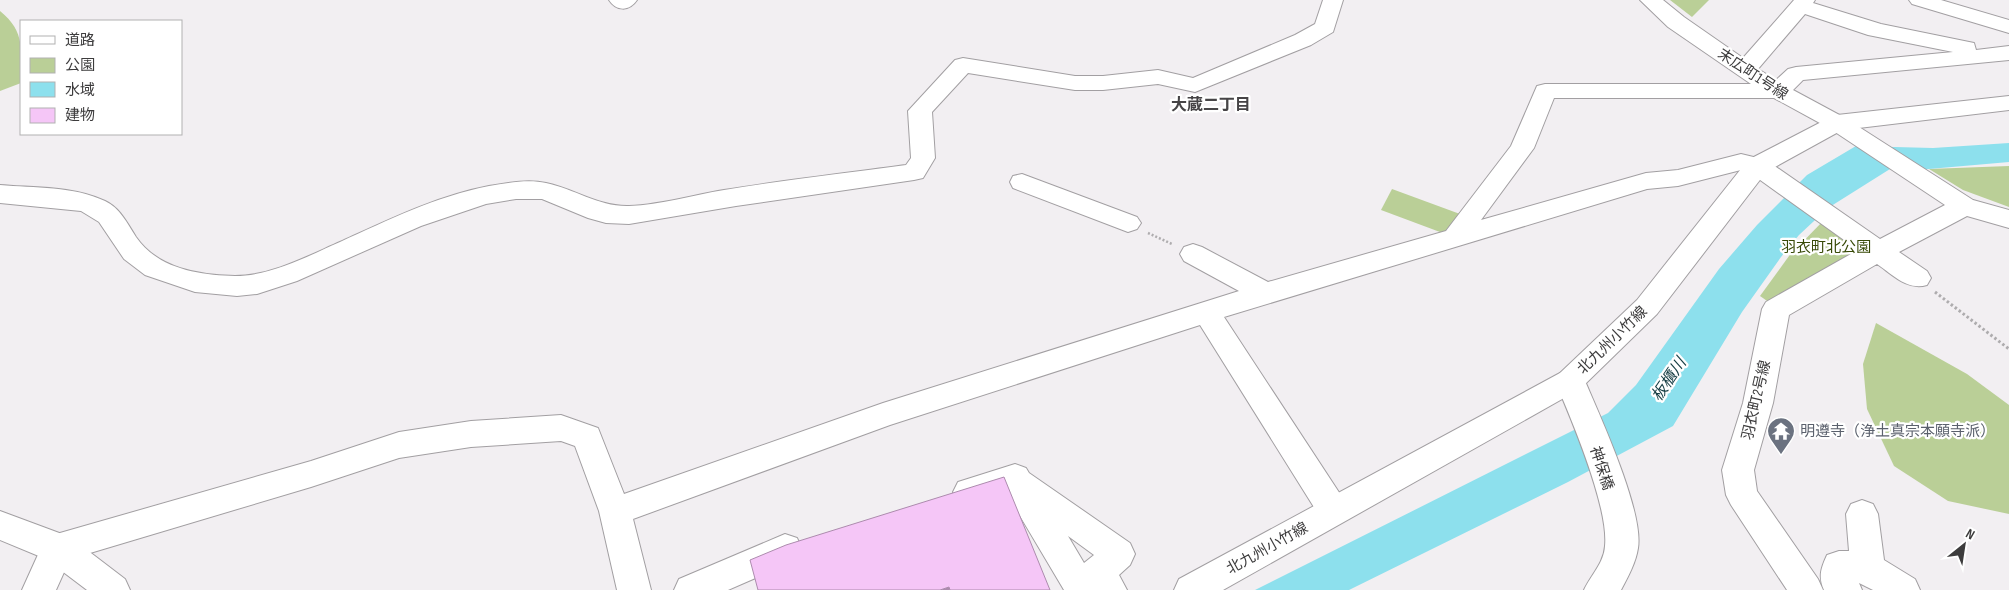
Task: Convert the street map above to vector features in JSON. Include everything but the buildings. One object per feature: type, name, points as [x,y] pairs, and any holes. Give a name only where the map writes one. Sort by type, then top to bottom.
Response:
[{"type":"street","points":[[619,0],[622,3],[627,0]]},
{"type":"street","points":[[0,194],[60,199],[96,206],[116,222],[133,252],[157,269],[182,279],[202,283],[240,286],[268,280],[300,269],[465,200],[513,191],[544,191],[595,211],[616,215],[644,213],[735,197],[914,172],[923,158],[920,111],[963,65],[1075,83],[1103,84],[1158,77],[1195,85],[1303,40],[1326,27],[1333,0]]},
{"type":"street","name":"末広町1号線","points":[[1650,0],[1676,22],[1745,70],[1778,91],[1837,122],[1964,206],[2009,219]]},
{"type":"street","points":[[1919,0],[2009,27]]},
{"type":"street","points":[[1983,0],[2009,8]]},
{"type":"street","points":[[1745,70],[1803,3],[1876,30],[2001,53]]},
{"type":"street","points":[[1456,235],[1522,148],[1545,91],[1778,91],[1796,74],[2001,53]]},
{"type":"street","name":"北九州小竹線","points":[[1192,590],[1333,510],[1570,381],[1647,308],[1767,173],[1837,122],[2009,103]]},
{"type":"street","points":[[615,511],[883,415],[1207,313],[1264,293],[1456,235],[1646,182],[1678,178],[1741,162],[1767,173],[1850,229],[1917,278]]},
{"type":"street","points":[[1022,182],[1128,223]]},
{"type":"street","points":[[1881,251],[1964,206]]},
{"type":"street","name":"羽衣町2号線","points":[[1806,590],[1742,495],[1738,470],[1758,403],[1776,309],[1839,272],[1881,251]]},
{"type":"street","points":[[1193,254],[1264,293]]},
{"type":"street","points":[[1207,313],[1333,510]]},
{"type":"street","name":"神保橋","points":[[1570,381],[1585,414],[1620,521],[1622,545],[1608,583],[1601,590]]},
{"type":"street","points":[[38,590],[58,548],[312,474],[398,445],[471,434],[560,428],[587,437],[615,511],[634,590]]},
{"type":"street","points":[[941,500],[1014,478],[1077,581],[1104,582]]},
{"type":"street","points":[[1862,514],[1856,579],[1903,590]]},
{"type":"street","points":[[0,525],[58,548],[114,590]]},
{"type":"street","points":[[691,590],[741,580],[784,549],[812,540]]},
{"type":"path","points":[[1128,223],[1193,254]]},
{"type":"path","points":[[1917,278],[2009,349]]},
{"type":"green space","points":[[1670,0],[1709,0],[1692,17]]},
{"type":"green space","points":[[0,11],[14,27],[18,35],[20,43],[20,83],[0,91]]},
{"type":"green space","points":[[2009,166],[2009,207],[1963,190],[1929,169]]},
{"type":"green space","points":[[1392,189],[1460,214],[1448,235],[1381,210]]},
{"type":"green space","name":"羽衣町北公園","points":[[1824,220],[1856,242],[1858,250],[1818,277],[1770,303],[1760,296],[1789,256]]},
{"type":"green space","points":[[1876,323],[1967,374],[2009,405],[2009,514],[1948,501],[1894,466],[1867,409],[1863,364]]},
{"type":"water","name":"板櫃川","points":[[2009,143],[2009,162],[1929,169],[1890,169],[1828,208],[1799,235],[1781,257],[1742,312],[1673,426],[1568,482],[1349,590],[1255,590],[1608,413],[1636,385],[1719,269],[1757,225],[1807,175],[1856,146],[1933,148]]},
{"type":"place","name":"明遵寺（浄土真宗本願寺派）","points":[[1781,455]]},
{"type":"district","name":"大蔵二丁目","points":[[1211,104]]}]
